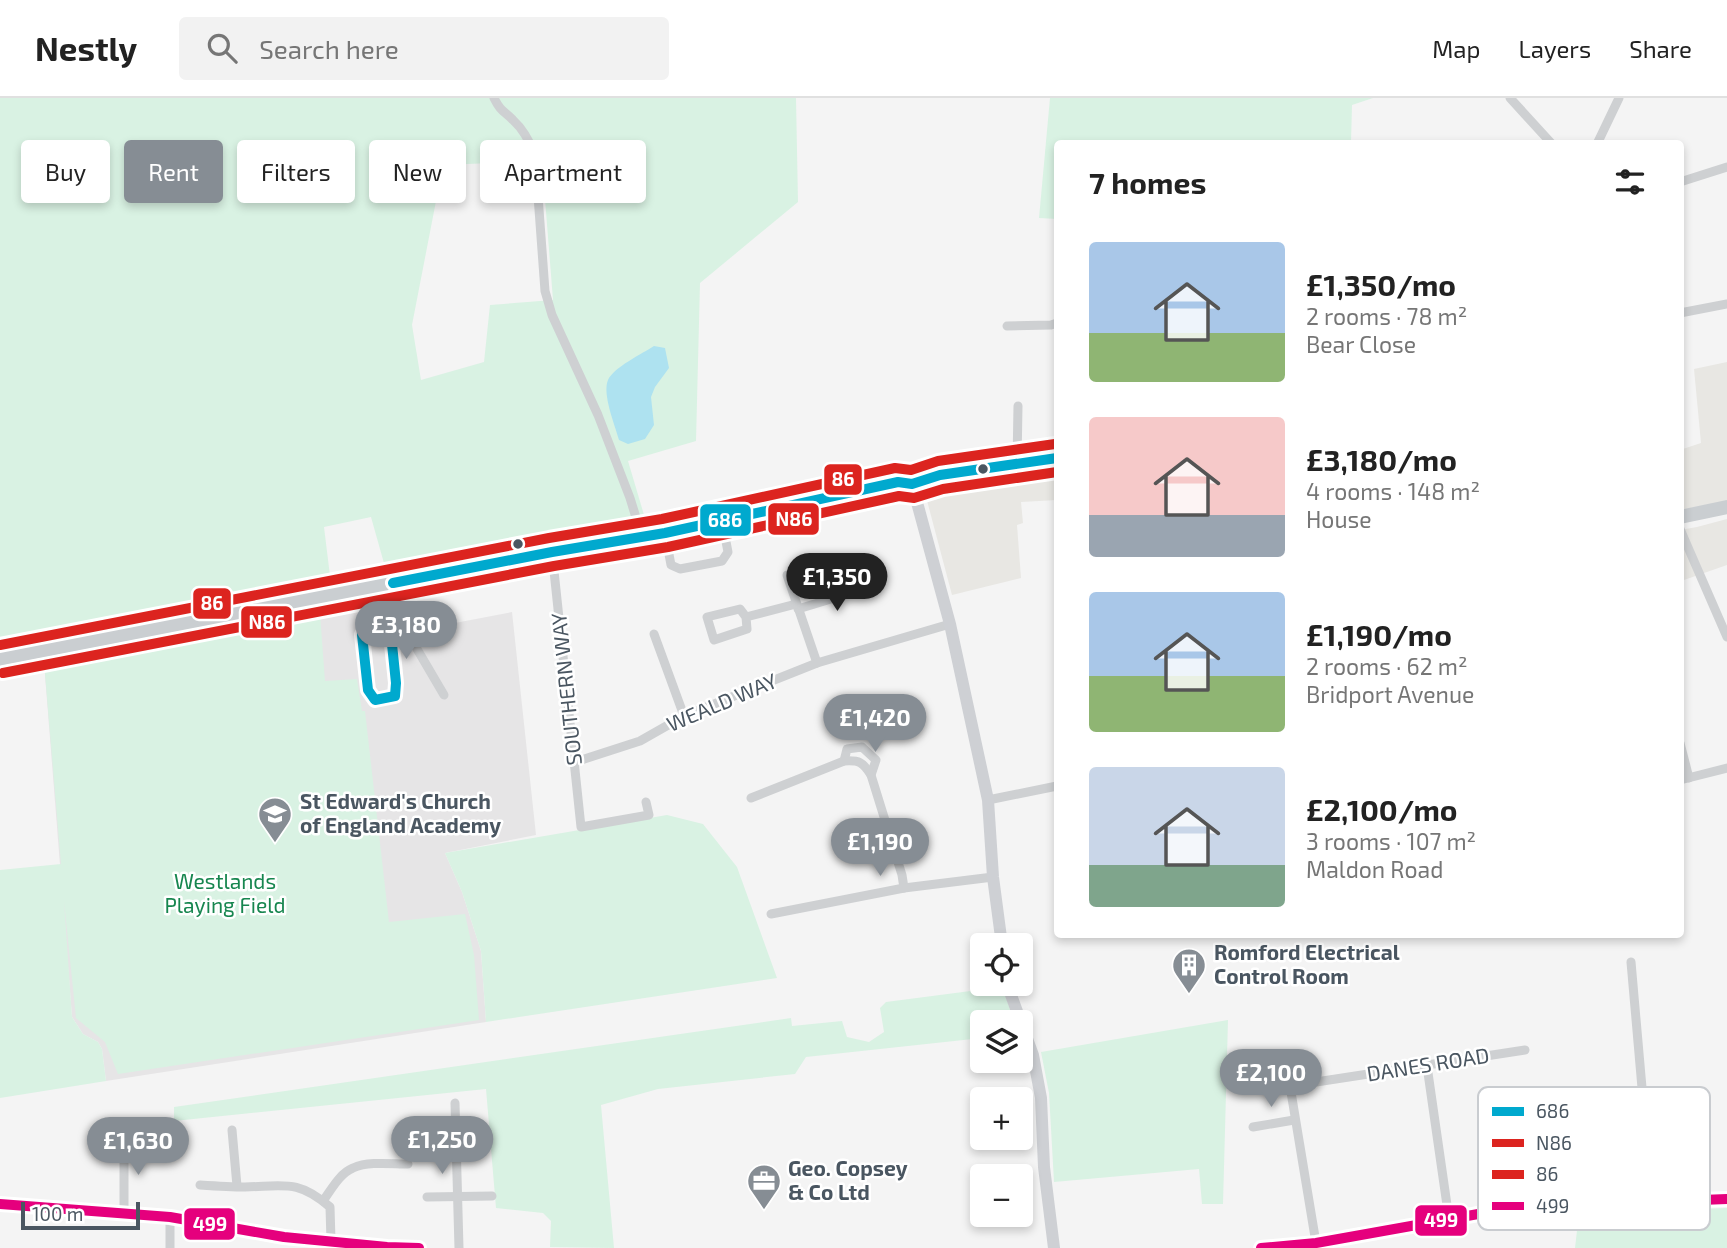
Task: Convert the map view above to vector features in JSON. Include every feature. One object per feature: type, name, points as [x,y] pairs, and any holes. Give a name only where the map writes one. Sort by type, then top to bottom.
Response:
[{"type":"main road","points":[[0,659],[552,552],[722,522],[898,482],[912,484],[940,475],[1054,458]]},
{"type":"main road","points":[[1684,516],[1727,507]]},
{"type":"street","points":[[494,98],[500,110],[514,120],[529,139],[535,155],[545,290],[552,315],[598,415],[642,537]]},
{"type":"street","points":[[1510,98],[1548,140]]},
{"type":"street","points":[[1599,140],[1619,98]]},
{"type":"street","points":[[1684,181],[1727,167]]},
{"type":"street","points":[[1684,312],[1727,303]]},
{"type":"street","points":[[1007,326],[1054,324]]},
{"type":"street","points":[[1017,463],[1018,406]]},
{"type":"street","points":[[912,484],[950,624],[988,800],[993,877],[1001,933]]},
{"type":"street","points":[[665,533],[671,565],[681,569],[722,561],[728,552],[722,522]]},
{"type":"street","points":[[1684,537],[1727,637]]},
{"type":"street","name":"SOUTHERN WAY","points":[[552,552],[581,827],[649,815],[646,802]]},
{"type":"street","points":[[787,575],[817,663]]},
{"type":"street","points":[[393,583],[400,620],[444,695]]},
{"type":"street","points":[[746,617],[867,588]]},
{"type":"street","points":[[740,610],[746,617],[747,629],[714,640],[707,617],[740,610]]},
{"type":"street","points":[[390,625],[395,696],[375,700],[368,690],[362,635],[390,625],[398,613]]},
{"type":"street","name":"WEALD WAY","points":[[575,762],[640,741],[684,716],[817,663],[950,624]]},
{"type":"street","points":[[654,634],[684,716]]},
{"type":"street","points":[[844,761],[847,749],[862,747],[876,760],[871,775]]},
{"type":"street","points":[[751,798],[844,761],[854,760],[864,764],[871,775],[904,888]]},
{"type":"street","points":[[1685,779],[1727,768]]},
{"type":"street","points":[[988,800],[1054,787]]},
{"type":"street","points":[[771,914],[904,888],[993,877]]},
{"type":"street","points":[[1631,962],[1642,1087]]},
{"type":"street","points":[[1011,996],[1031,1049],[1041,1098],[1044,1167],[1054,1248]]},
{"type":"street","name":"DANES ROAD","points":[[1294,1120],[1290,1086],[1525,1051]]},
{"type":"street","points":[[1427,1066],[1449,1219]]},
{"type":"street","points":[[455,1103],[459,1248]]},
{"type":"street","points":[[1253,1127],[1294,1120],[1316,1243]]},
{"type":"street","points":[[232,1130],[237,1186]]},
{"type":"street","points":[[124,1141],[124,1214]]},
{"type":"street","points":[[323,1201],[337,1181],[351,1168],[408,1164]]},
{"type":"street","points":[[200,1185],[293,1185],[316,1195],[330,1207],[331,1241]]},
{"type":"street","points":[[427,1197],[492,1196]]},
{"type":"street","points":[[0,1204],[170,1217],[284,1237],[419,1248]]},
{"type":"street","points":[[1261,1248],[1316,1243],[1478,1215]]},
{"type":"street","points":[[170,1217],[170,1248]]},
{"type":"shaded area","points":[[1727,362],[1727,501],[1684,509],[1684,449],[1701,443],[1694,369]]},
{"type":"shaded area","points":[[1054,473],[1054,500],[1021,502],[1023,523],[1017,525],[1021,578],[952,595],[925,493]]},
{"type":"shaded area","points":[[1727,519],[1727,565],[1684,580],[1684,529]]},
{"type":"shaded area","name":"Westlands Playing Field","points":[[404,597],[413,631],[512,612],[536,835],[445,853],[462,892],[481,951],[486,1022],[106,1081],[102,1049],[98,1042],[83,1034],[72,1017],[44,662]]},
{"type":"green space","points":[[0,98],[796,98],[798,202],[700,283],[696,441],[628,461],[647,525],[387,574],[371,517],[324,527],[331,584],[302,593],[0,647]],"holes":[[[369,140],[466,140],[466,164],[480,163],[480,140],[646,140],[646,203],[545,203],[553,300],[490,305],[484,362],[421,380],[412,325],[436,203],[369,203]]]},
{"type":"green space","points":[[1050,98],[1373,98],[1352,105],[1351,140],[1054,140],[1054,219],[1039,218]]},
{"type":"green space","name":"Westlands Playing Field","points":[[320,614],[325,681],[357,679],[362,711],[365,711],[389,922],[465,914],[474,955],[479,1020],[118,1074],[105,1042],[76,1018],[64,901],[72,1017],[83,1034],[98,1042],[102,1049],[106,1081],[0,1098],[0,870],[61,864],[44,662]]},
{"type":"green space","points":[[667,815],[703,824],[737,867],[777,978],[486,1022],[481,951],[462,892],[445,853]]},
{"type":"green space","points":[[970,991],[970,996],[1006,996],[1010,1010],[970,1010],[970,1039],[806,1057],[795,1074],[658,1089],[601,1105],[614,1248],[550,1247],[551,1221],[543,1213],[496,1208],[486,1089],[174,1121],[174,1107],[791,1018],[792,1026],[842,1021],[847,1037],[869,1042],[884,1032],[880,1008],[886,1002]]},
{"type":"green space","points":[[1228,1020],[1223,1204],[1202,1204],[1199,1169],[1054,1182],[1049,1093],[1041,1052]]},
{"type":"green space","points":[[1727,1208],[1727,1248],[1575,1248],[1577,1230],[1710,1230],[1710,1209]]},
{"type":"water","points":[[654,346],[665,348],[669,368],[651,397],[654,425],[645,439],[628,444],[619,440],[608,401],[608,380],[622,366]]},
{"type":"transit line","name":"86","points":[[0,645],[549,538],[662,519],[895,468],[911,470],[938,461],[1054,444]]},
{"type":"transit line","name":"686","points":[[393,583],[665,533],[898,482],[912,484],[940,475],[1054,458]]},
{"type":"transit line","name":"N86","points":[[3,673],[554,566],[668,547],[899,496],[914,498],[943,489],[1054,472]]},
{"type":"transit line","name":"686","points":[[390,625],[395,696],[375,700],[368,690],[362,635],[390,625]]},
{"type":"transit line","name":"499","points":[[1710,1200],[1727,1199]]},
{"type":"transit line","name":"499","points":[[0,1204],[170,1217],[284,1237],[419,1248]]},
{"type":"transit line","name":"499","points":[[1261,1248],[1316,1243],[1478,1214]]},
{"type":"place","name":"St Edward's Church of England Academy","points":[[275,844]]},
{"type":"place","name":"Romford Electrical Control Room","points":[[1189,995]]},
{"type":"place","name":"Geo. Copsey & Co Ltd","points":[[764,1211]]}]
